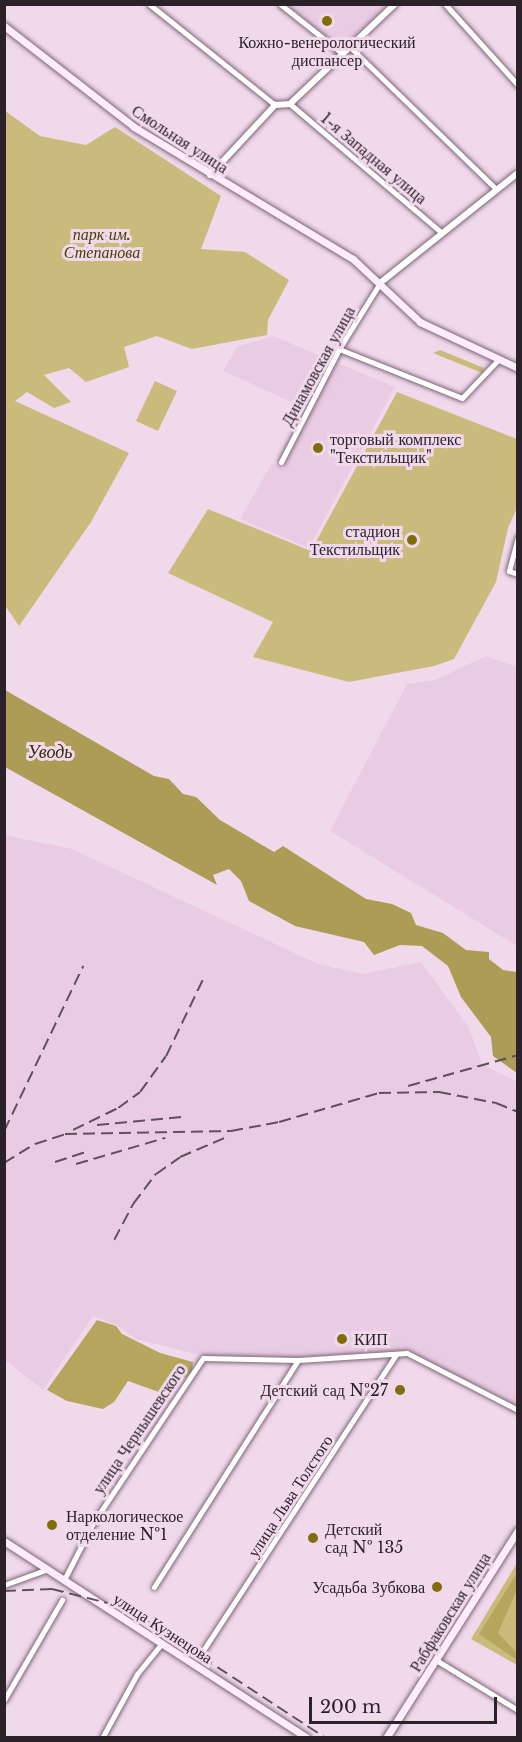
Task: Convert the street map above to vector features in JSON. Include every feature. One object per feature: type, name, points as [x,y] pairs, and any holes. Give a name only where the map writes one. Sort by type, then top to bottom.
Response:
[{"type":"main road","name":"Смольная улица","points":[[4,26],[134,127],[210,175],[353,259],[420,322],[518,368]]},
{"type":"main road","name":"Рабфаковская улица","points":[[386,1737],[518,1530]]},
{"type":"main road","name":"улица Кузнецова","points":[[4,1540],[307,1737]]},
{"type":"street","points":[[148,4],[275,105],[290,104],[395,4]]},
{"type":"street","points":[[280,4],[343,54]]},
{"type":"street","points":[[445,4],[518,85]]},
{"type":"street","points":[[351,47],[495,188]]},
{"type":"street","name":"1-я Западная улица","points":[[290,104],[441,232]]},
{"type":"street","points":[[210,175],[275,105]]},
{"type":"street","points":[[380,283],[495,188],[518,173]]},
{"type":"street","name":"Динамовская улица","points":[[281,462],[339,349],[380,283]]},
{"type":"street","points":[[339,349],[462,398],[499,359]]},
{"type":"street","points":[[518,537],[509,571],[518,574]]},
{"type":"street","points":[[154,1587],[298,1360],[394,1356],[407,1353],[518,1410]]},
{"type":"street","name":"улица Льва Толстого","points":[[204,1649],[394,1356]]},
{"type":"street","name":"улица Чернышевского","points":[[64,1580],[93,1523],[203,1358],[298,1360]]},
{"type":"street","points":[[4,1585],[48,1569]]},
{"type":"street","points":[[4,1700],[62,1600]]},
{"type":"street","points":[[102,1737],[137,1674],[162,1643]]},
{"type":"street","points":[[436,1660],[518,1710]]},
{"type":"shaded area","points":[[287,5],[387,5],[342,49]]},
{"type":"shaded area","points":[[273,336],[395,387],[309,548],[240,519],[272,463],[283,468],[311,411],[223,371],[237,347]]},
{"type":"shaded area","points":[[486,656],[517,667],[517,946],[330,831],[407,684],[435,680]]},
{"type":"shaded area","points":[[4,835],[72,849],[318,964],[362,974],[421,962],[469,1028],[482,1064],[517,1082],[517,1407],[407,1352],[298,1359],[204,1356],[136,1339],[118,1326],[93,1316],[43,1390],[5,1360]]},
{"type":"shaded area","points":[[97,1320],[116,1326],[122,1334],[160,1353],[193,1362],[192,1371],[167,1395],[128,1381],[114,1402],[103,1409],[67,1401],[47,1390]]},
{"type":"shaded area","points":[[517,1573],[517,1590],[498,1633],[517,1653],[517,1660],[479,1634]]},
{"type":"green space","name":"парк им. Степанова","points":[[4,110],[40,136],[86,145],[115,127],[221,196],[201,249],[245,252],[289,280],[268,320],[267,335],[192,349],[157,336],[124,347],[129,367],[86,382],[69,368],[44,375],[71,402],[54,408],[27,392],[15,401],[129,453],[91,522],[19,626],[4,604]]},
{"type":"green space","points":[[440,350],[484,368],[482,373],[433,353]]},
{"type":"green space","points":[[155,381],[177,391],[158,431],[136,421]]},
{"type":"green space","name":"стадион Текстильщик","points":[[397,392],[517,439],[517,508],[508,528],[496,582],[454,659],[434,666],[349,682],[253,657],[273,622],[168,573],[208,509],[311,551]]},
{"type":"green space","points":[[517,1563],[517,1665],[471,1639]]},
{"type":"water","name":"Уводь","points":[[5,690],[154,776],[169,779],[183,794],[196,797],[220,820],[274,852],[283,846],[366,899],[392,904],[411,913],[416,925],[443,933],[466,950],[489,952],[489,959],[503,970],[517,972],[517,1073],[493,1056],[491,1037],[461,997],[448,966],[422,946],[400,945],[374,955],[364,942],[295,926],[249,901],[241,881],[229,869],[213,875],[217,885],[5,767]]},
{"type":"railway","points":[[4,1131],[83,966]]},
{"type":"railway","points":[[73,1130],[118,1108],[140,1092],[166,1056],[203,979]]},
{"type":"railway","points":[[408,1086],[518,1055]]},
{"type":"railway","points":[[4,1163],[35,1144],[65,1134],[231,1131],[279,1122],[379,1093],[439,1092],[496,1103],[518,1112]]},
{"type":"railway","points":[[97,1125],[182,1117]]},
{"type":"railway","points":[[114,1240],[133,1204],[156,1174],[180,1157],[229,1136]]},
{"type":"railway","points":[[76,1164],[165,1138]]},
{"type":"railway","points":[[55,1162],[86,1152]]},
{"type":"railway","points":[[4,1591],[52,1589],[127,1608],[326,1738]]},
{"type":"place","name":"Кожно-венерологический диспансер","points":[[327,21]]},
{"type":"place","name":"торговый комплекс \"Текстильщик\"","points":[[318,448]]},
{"type":"place","name":"стадион Текстильщик","points":[[412,540]]},
{"type":"place","name":"КИП","points":[[342,1339]]},
{"type":"place","name":"Детский сад №27","points":[[400,1390]]},
{"type":"place","name":"Наркологическое отделение №1","points":[[52,1525]]},
{"type":"place","name":"Детский сад № 135","points":[[313,1538]]},
{"type":"place","name":"Усадьба Зубкова","points":[[437,1587]]}]
